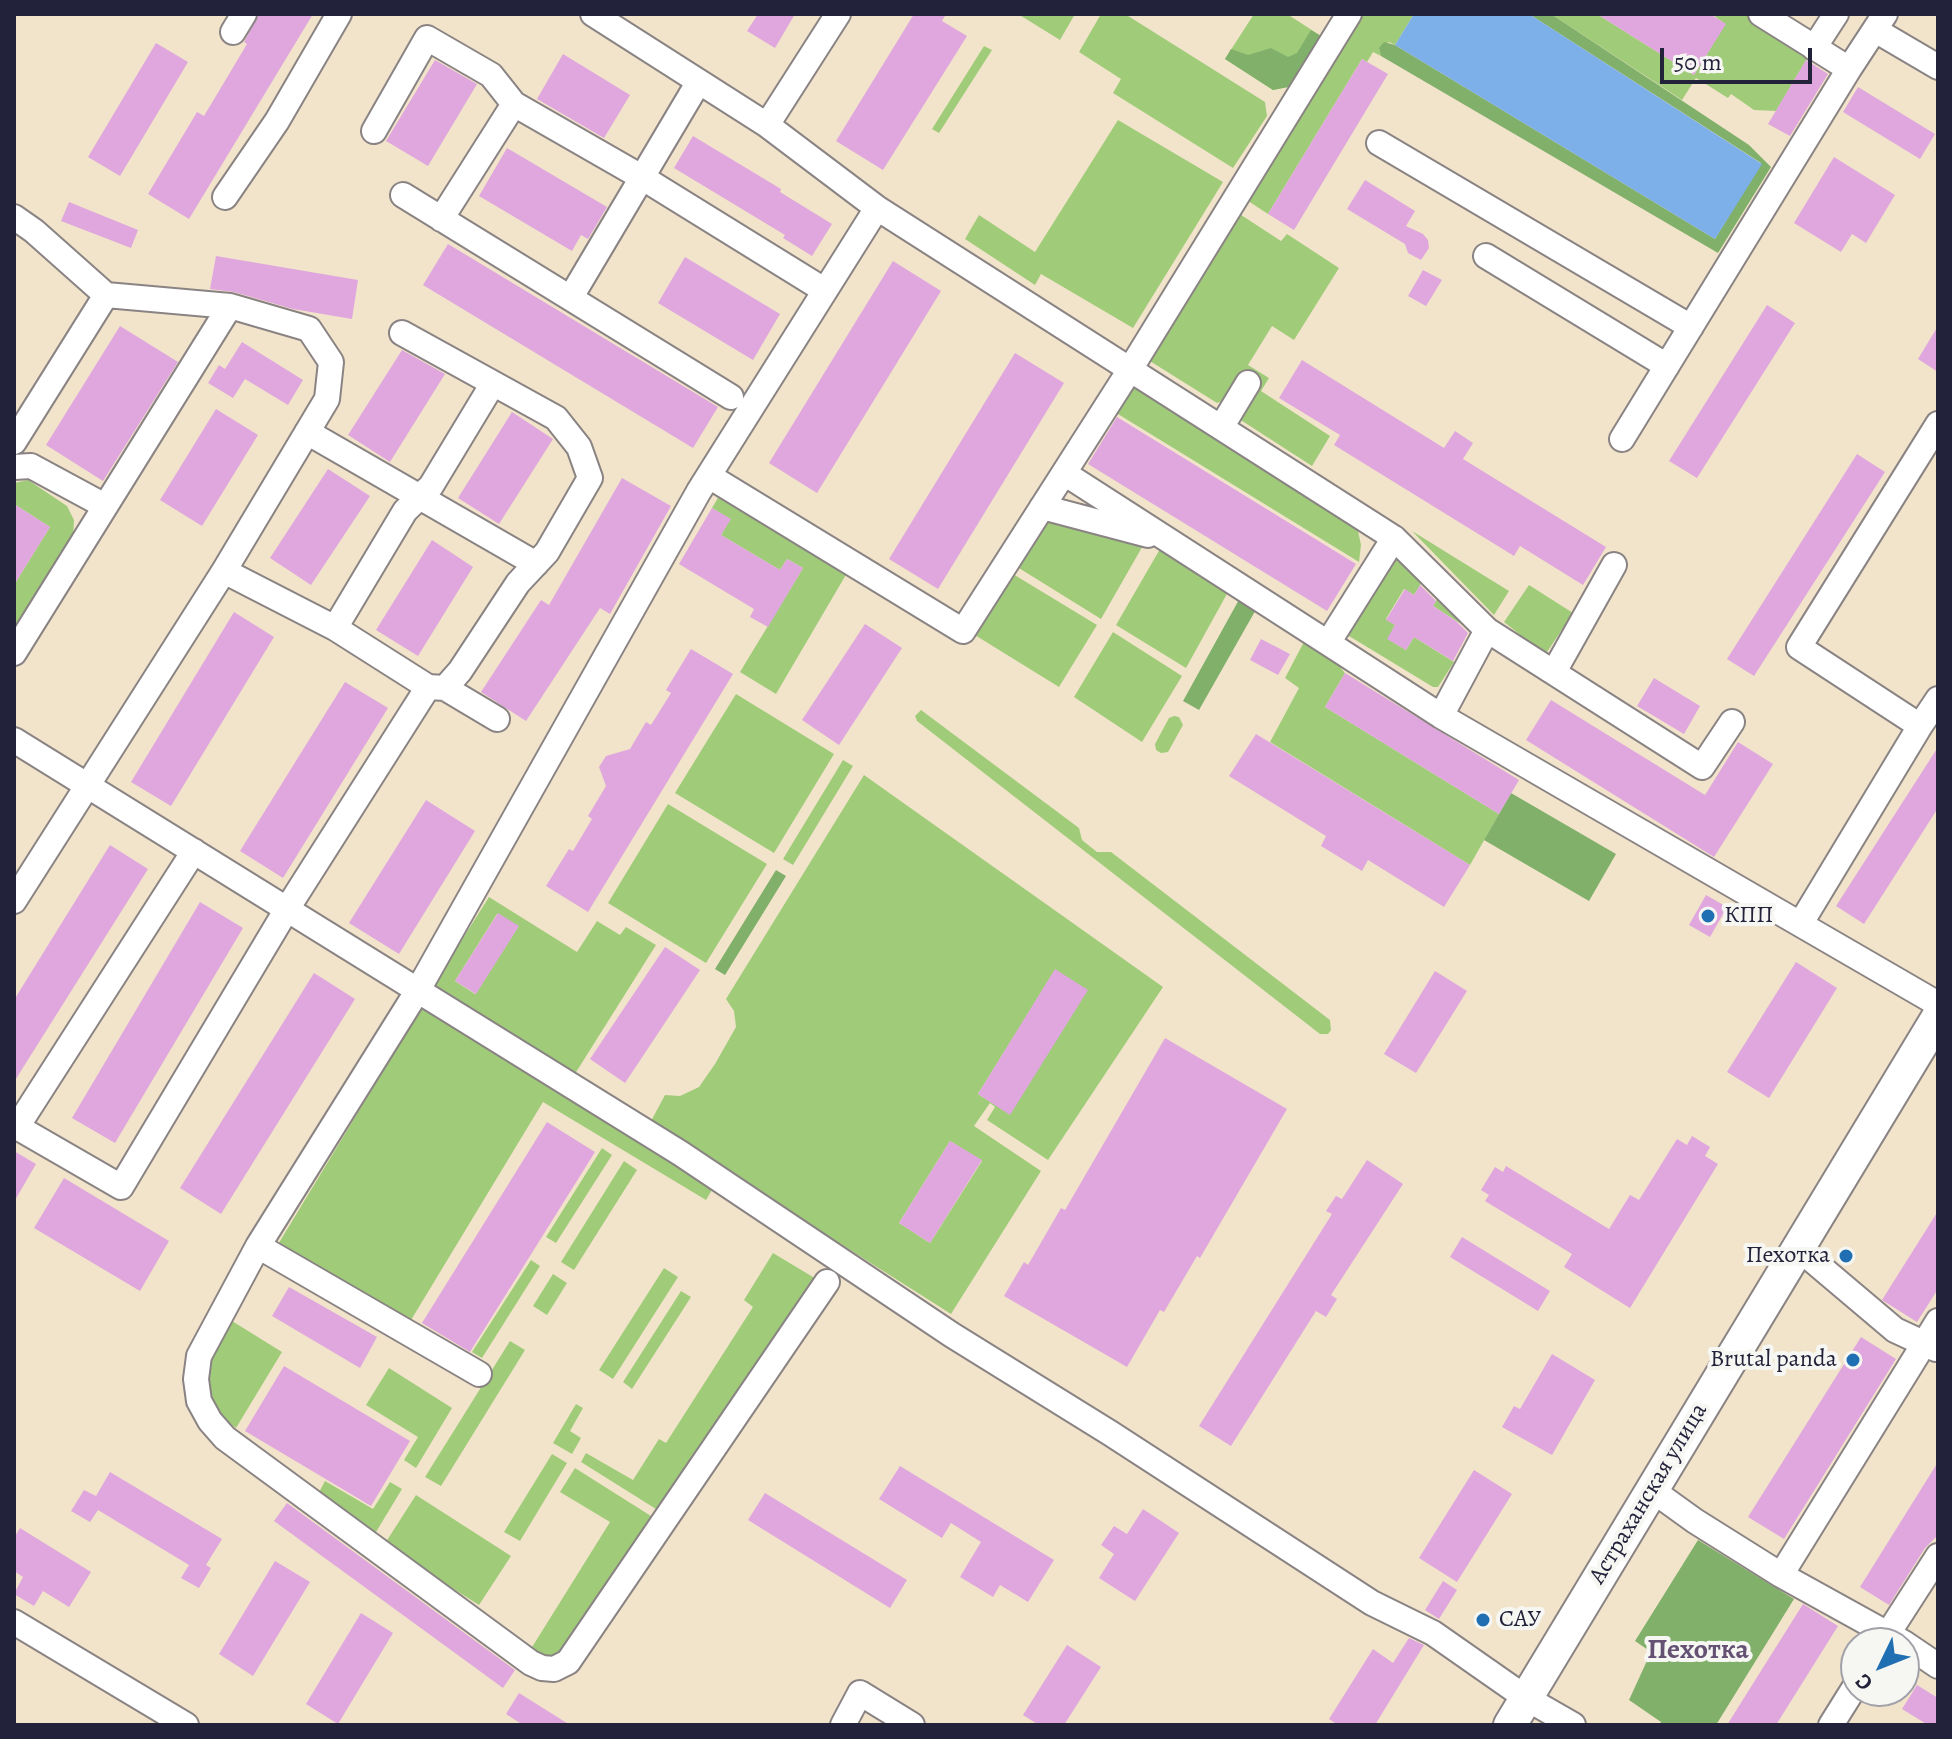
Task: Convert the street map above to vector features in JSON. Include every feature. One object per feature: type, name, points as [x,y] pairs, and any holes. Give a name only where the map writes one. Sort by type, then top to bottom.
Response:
[{"type":"main road","name":"Астраханская улица","points":[[1518,1712],[1938,1017]]},
{"type":"street","points":[[225,197],[277,121],[339,14]]},
{"type":"street","points":[[593,14],[767,125],[877,208],[1394,538],[1487,630],[1702,767],[1732,722]]},
{"type":"street","points":[[767,125],[838,14]]},
{"type":"street","points":[[709,476],[963,631],[1131,368],[1349,14]]},
{"type":"street","points":[[1761,14],[1849,69]]},
{"type":"street","points":[[1814,48],[1836,14]]},
{"type":"street","points":[[1622,439],[1880,22],[1938,67]]},
{"type":"street","points":[[374,131],[427,38],[491,75],[514,104],[643,178],[824,290]]},
{"type":"street","points":[[571,297],[698,83]]},
{"type":"street","points":[[441,219],[514,104]]},
{"type":"street","points":[[1379,143],[1691,327]]},
{"type":"street","points":[[403,195],[731,397]]},
{"type":"street","points":[[827,1282],[568,1662],[554,1669],[531,1663],[225,1438],[210,1421],[199,1401],[196,1379],[199,1356],[258,1246],[418,990],[709,476],[877,208]]},
{"type":"street","points":[[14,217],[44,239],[106,295],[230,306],[309,329],[331,362],[327,399],[224,571],[14,901]]},
{"type":"street","points":[[1486,256],[1667,366]]},
{"type":"street","points":[[14,442],[106,295]]},
{"type":"street","points":[[14,653],[230,306]]},
{"type":"street","points":[[194,851],[15,1126],[121,1187],[287,909],[437,688],[460,671],[518,583],[547,552],[590,478],[579,447],[556,418],[402,333]]},
{"type":"street","points":[[1222,426],[1248,383]]},
{"type":"street","points":[[335,628],[405,511],[431,486],[492,385]]},
{"type":"street","points":[[1920,726],[1799,647],[1938,424]]},
{"type":"street","points":[[307,432],[536,564]]},
{"type":"street","points":[[14,467],[31,466],[105,506]]},
{"type":"street","points":[[1064,473],[1441,716],[1938,1004]]},
{"type":"street","points":[[1042,507],[1170,541]]},
{"type":"street","points":[[1328,643],[1394,538]]},
{"type":"street","points":[[1554,672],[1614,565]]},
{"type":"street","points":[[224,571],[335,628],[497,719]]},
{"type":"street","points":[[1441,716],[1487,630]]},
{"type":"street","points":[[1801,923],[1938,699]]},
{"type":"street","points":[[14,740],[680,1153],[952,1335],[1124,1441],[1359,1595],[1433,1633],[1518,1712],[1573,1725]]},
{"type":"street","points":[[258,1246],[479,1374]]},
{"type":"street","points":[[1798,1248],[1895,1330],[1931,1347]]},
{"type":"street","points":[[1781,1575],[1931,1347],[1938,1321]]},
{"type":"street","points":[[1652,1490],[1781,1575],[1871,1627]]},
{"type":"street","points":[[1902,1627],[1938,1556]]},
{"type":"street","points":[[14,1622],[186,1725]]},
{"type":"street","points":[[843,1725],[860,1693],[912,1725]]},
{"type":"street","points":[[1831,1725],[1842,1707]]},
{"type":"green space","points":[[1018,14],[1075,14],[1060,40]]},
{"type":"green space","points":[[1101,14],[1125,14],[1265,102],[1267,116],[1233,168],[1113,93],[1121,79],[1079,52]]},
{"type":"green space","points":[[1254,14],[1287,14],[1321,36],[1288,87],[1273,90],[1225,59]]},
{"type":"green space","points":[[1354,14],[1414,14],[1395,45],[1389,42],[1379,48],[1381,56],[1373,52],[1367,62],[1362,59],[1268,214],[1239,195]]},
{"type":"green space","points":[[1529,14],[1551,14],[1749,145],[1771,167],[1718,253],[1381,56],[1379,48],[1384,42],[1395,45],[1715,239],[1761,163]]},
{"type":"green space","points":[[1551,14],[1597,14],[1694,75],[1725,24],[1712,14],[1753,14],[1808,57],[1776,111],[1754,110],[1731,94],[1728,98],[1696,78],[1682,100]]},
{"type":"green space","points":[[1311,30],[1321,36],[1288,87],[1273,90],[1225,59],[1231,49],[1248,55],[1271,48],[1288,57],[1297,53]]},
{"type":"green space","points":[[984,46],[992,50],[939,133],[932,129]]},
{"type":"green space","points":[[1118,120],[1223,182],[1133,328],[1041,274],[1035,285],[965,239],[979,215],[1035,252]]},
{"type":"green space","points":[[1235,211],[1281,241],[1287,234],[1339,268],[1294,340],[1272,326],[1248,365],[1269,378],[1261,391],[1330,436],[1312,466],[1236,417],[1254,382],[1240,374],[1225,400],[1217,403],[1145,358]]},
{"type":"green space","points":[[1133,380],[1357,526],[1361,545],[1359,562],[1113,411]]},
{"type":"green space","points":[[28,480],[67,506],[74,520],[73,541],[14,636],[14,585],[50,527],[14,504],[14,483]]},
{"type":"green space","points":[[719,496],[847,573],[776,694],[740,672],[803,568],[787,559],[780,570],[721,535],[730,519],[712,508]]},
{"type":"green space","points":[[1049,513],[1145,542],[1101,619],[1014,565]]},
{"type":"green space","points":[[1412,531],[1509,591],[1494,615]]},
{"type":"green space","points":[[1160,549],[1228,592],[1186,668],[1116,625]]},
{"type":"green space","points":[[1394,553],[1429,577],[1469,616],[1474,627],[1472,631],[1433,606],[1440,594],[1422,582],[1414,595],[1404,589],[1386,619],[1395,625],[1388,639],[1406,650],[1414,637],[1454,662],[1438,687],[1433,687],[1349,636],[1345,629]]},
{"type":"green space","points":[[1008,571],[1097,625],[1059,687],[970,632]]},
{"type":"green space","points":[[1529,585],[1573,613],[1547,652],[1504,622]]},
{"type":"green space","points":[[1241,596],[1258,606],[1199,710],[1183,701]]},
{"type":"green space","points":[[1113,632],[1182,676],[1142,742],[1074,697]]},
{"type":"green space","points":[[1307,636],[1321,644],[1345,673],[1325,707],[1499,814],[1470,865],[1270,742],[1299,688],[1285,678]]},
{"type":"green space","points":[[736,694],[834,754],[774,853],[675,793]]},
{"type":"green space","points":[[921,710],[1079,828],[1082,840],[1097,852],[1111,852],[1330,1020],[1331,1030],[1328,1034],[1320,1034],[917,721],[915,716]]},
{"type":"green space","points":[[1179,717],[1183,725],[1168,752],[1161,753],[1156,750],[1155,744],[1169,718]]},
{"type":"green space","points":[[843,760],[853,766],[793,865],[783,859]]},
{"type":"green space","points":[[864,775],[1163,987],[1048,1160],[987,1120],[995,1107],[990,1103],[974,1126],[1041,1171],[951,1314],[650,1123],[665,1095],[680,1096],[699,1087],[715,1064],[736,1027],[734,1011],[726,999]],"holes":[[[1055,970],[1010,1114],[978,1094]],[[950,1141],[982,1161],[930,1243],[899,1223]]]},
{"type":"green space","points":[[1511,793],[1616,854],[1589,901],[1484,840]]},
{"type":"green space","points":[[668,804],[767,864],[706,963],[608,903]]},
{"type":"green space","points":[[776,870],[786,876],[725,975],[715,969]]},
{"type":"green space","points":[[489,897],[577,952],[597,921],[620,935],[626,927],[656,945],[573,1077],[432,987]],"holes":[[[497,914],[518,927],[475,994],[455,981]]]},
{"type":"green space","points":[[423,1005],[716,1183],[706,1200],[543,1102],[408,1325],[277,1246]]},
{"type":"green space","points":[[602,1148],[612,1155],[556,1243],[546,1237]]},
{"type":"green space","points":[[624,1161],[637,1170],[574,1270],[561,1262]]},
{"type":"green space","points":[[773,1253],[818,1280],[656,1509],[581,1462],[586,1453],[633,1480],[659,1439],[666,1443],[753,1307],[744,1300]]},
{"type":"green space","points":[[531,1260],[540,1266],[482,1358],[472,1352]]},
{"type":"green space","points":[[664,1268],[678,1277],[613,1379],[599,1370]]},
{"type":"green space","points":[[553,1274],[567,1283],[547,1315],[533,1306]]},
{"type":"green space","points":[[681,1291],[691,1297],[632,1389],[623,1382]]},
{"type":"green space","points":[[232,1321],[282,1352],[236,1428],[224,1419],[212,1400],[208,1382],[214,1354]]},
{"type":"green space","points":[[510,1341],[525,1350],[441,1486],[425,1477]]},
{"type":"green space","points":[[389,1368],[452,1408],[416,1468],[404,1460],[418,1437],[366,1405]]},
{"type":"green space","points":[[576,1404],[583,1408],[570,1431],[581,1438],[572,1454],[553,1443]]},
{"type":"green space","points":[[552,1454],[567,1463],[520,1541],[504,1532]]},
{"type":"green space","points":[[575,1468],[651,1516],[560,1656],[551,1659],[529,1652],[610,1522],[560,1492]]},
{"type":"green space","points":[[325,1481],[373,1509],[390,1482],[402,1489],[376,1532],[317,1496]]},
{"type":"green space","points":[[416,1495],[511,1556],[479,1605],[384,1545]]},
{"type":"green space","points":[[1698,1540],[1794,1599],[1716,1725],[1660,1725],[1661,1722],[1629,1700],[1651,1652],[1635,1641]]},
{"type":"water","points":[[1414,14],[1529,14],[1762,164],[1715,239],[1395,45]]},
{"type":"building","points":[[259,14],[313,14],[189,219],[148,194],[197,112],[204,116],[247,44],[244,42]]},
{"type":"building","points":[[758,14],[795,14],[775,48],[747,31]]},
{"type":"building","points":[[914,14],[946,14],[942,21],[967,36],[883,170],[836,141]]},
{"type":"building","points":[[1597,14],[1710,14],[1726,24],[1694,75]]},
{"type":"building","points":[[156,43],[188,62],[120,176],[88,157]]},
{"type":"building","points":[[563,54],[630,95],[604,138],[537,99]]},
{"type":"building","points":[[1362,59],[1388,74],[1294,230],[1268,214]]},
{"type":"building","points":[[435,60],[477,84],[428,166],[386,141]]},
{"type":"building","points":[[1806,60],[1828,74],[1790,136],[1768,124]]},
{"type":"building","points":[[1858,87],[1935,134],[1920,159],[1843,112]]},
{"type":"building","points":[[693,136],[832,224],[812,256],[783,238],[785,235],[674,168]]},
{"type":"building","points":[[507,148],[607,207],[588,239],[581,235],[572,251],[479,196]]},
{"type":"building","points":[[1834,157],[1895,195],[1866,243],[1852,234],[1841,252],[1794,223]]},
{"type":"building","points":[[1365,180],[1415,211],[1406,226],[1428,240],[1429,248],[1421,260],[1408,253],[1405,244],[1347,209]]},
{"type":"building","points":[[69,202],[138,230],[131,248],[61,221]]},
{"type":"building","points":[[448,244],[718,407],[693,448],[423,285]]},
{"type":"building","points":[[216,256],[358,280],[352,319],[293,309],[234,292],[210,289]]},
{"type":"building","points":[[685,257],[780,314],[753,360],[658,303]]},
{"type":"building","points":[[893,261],[941,291],[817,493],[769,463]]},
{"type":"building","points":[[1423,270],[1442,280],[1426,306],[1408,296]]},
{"type":"building","points":[[1767,305],[1795,323],[1697,478],[1669,461]]},
{"type":"building","points":[[120,326],[178,362],[103,481],[46,445]]},
{"type":"building","points":[[1938,326],[1938,372],[1918,359]]},
{"type":"building","points":[[242,342],[303,380],[288,405],[245,379],[233,398],[208,383],[219,365],[225,369]]},
{"type":"building","points":[[402,350],[445,374],[390,462],[348,435]]},
{"type":"building","points":[[1015,353],[1064,383],[938,589],[889,559]]},
{"type":"building","points":[[1302,360],[1444,448],[1455,431],[1473,443],[1463,459],[1606,547],[1583,585],[1520,546],[1514,556],[1334,445],[1340,435],[1279,398]]},
{"type":"building","points":[[216,409],[258,435],[202,526],[160,500]]},
{"type":"building","points":[[512,412],[553,439],[499,524],[458,498]]},
{"type":"building","points":[[1117,417],[1356,564],[1327,611],[1088,464]]},
{"type":"building","points":[[1857,454],[1885,472],[1754,676],[1727,659]]},
{"type":"building","points":[[328,469],[370,496],[311,585],[270,558]]},
{"type":"building","points":[[622,478],[671,506],[610,614],[600,608],[526,721],[481,692],[541,600],[549,605]]},
{"type":"building","points":[[14,504],[50,527],[14,585]]},
{"type":"building","points":[[712,508],[731,519],[721,535],[780,570],[787,559],[803,568],[768,627],[750,617],[754,609],[679,564]]},
{"type":"building","points":[[432,540],[473,567],[418,656],[376,630]]},
{"type":"building","points":[[1420,585],[1436,601],[1433,606],[1468,633],[1453,661],[1414,637],[1406,650],[1387,639],[1395,625],[1386,620],[1405,589],[1414,595]]},
{"type":"building","points":[[234,612],[274,637],[171,806],[131,782]]},
{"type":"building","points":[[865,624],[902,648],[839,745],[802,720]]},
{"type":"building","points":[[1261,639],[1290,654],[1278,675],[1250,660]]},
{"type":"building","points":[[691,649],[733,674],[588,912],[546,886],[569,849],[573,851],[592,819],[588,816],[606,786],[599,767],[606,756],[630,749],[646,722],[651,725],[671,693],[666,690]]},
{"type":"building","points":[[1345,673],[1519,780],[1499,814],[1325,707]]},
{"type":"building","points":[[1654,678],[1700,706],[1684,734],[1637,706]]},
{"type":"building","points":[[345,682],[388,708],[283,878],[240,851]]},
{"type":"building","points":[[1551,700],[1705,795],[1738,742],[1773,764],[1714,857],[1526,740]]},
{"type":"building","points":[[1256,734],[1470,865],[1444,907],[1368,860],[1362,871],[1321,846],[1326,836],[1229,776]]},
{"type":"building","points":[[1938,747],[1938,808],[1864,924],[1836,906]]},
{"type":"building","points":[[426,800],[475,831],[399,954],[349,923]]},
{"type":"building","points":[[110,845],[148,869],[14,1082],[14,1000]]},
{"type":"building","name":"КПП","points":[[1706,895],[1727,907],[1710,937],[1689,925]]},
{"type":"building","points":[[200,902],[243,928],[115,1143],[72,1118]]},
{"type":"building","points":[[498,913],[519,926],[476,994],[455,981]]},
{"type":"building","points":[[665,947],[700,970],[625,1083],[590,1059]]},
{"type":"building","points":[[1796,962],[1837,988],[1769,1098],[1727,1072]]},
{"type":"building","points":[[1055,969],[1088,990],[1010,1115],[978,1094]]},
{"type":"building","points":[[1435,971],[1467,991],[1416,1073],[1384,1054]]},
{"type":"building","points":[[314,973],[355,999],[221,1214],[180,1188]]},
{"type":"building","points":[[1165,1038],[1287,1109],[1200,1258],[1197,1256],[1164,1312],[1160,1310],[1127,1367],[1004,1296],[1024,1262],[1028,1265],[1061,1208],[1065,1210]]},
{"type":"building","points":[[547,1122],[595,1152],[470,1352],[422,1323]]},
{"type":"building","points":[[1692,1136],[1710,1147],[1705,1156],[1718,1164],[1630,1308],[1564,1267],[1572,1254],[1485,1201],[1489,1195],[1481,1190],[1495,1167],[1503,1172],[1506,1166],[1609,1229],[1630,1195],[1639,1200],[1677,1139],[1687,1145]]},
{"type":"building","points":[[950,1141],[982,1160],[930,1243],[899,1223]]},
{"type":"building","points":[[14,1151],[36,1164],[14,1202]]},
{"type":"building","points":[[1367,1160],[1403,1184],[1331,1295],[1337,1299],[1326,1317],[1316,1311],[1231,1446],[1199,1426],[1332,1214],[1326,1211],[1336,1196],[1342,1199]]},
{"type":"building","points":[[64,1178],[169,1241],[140,1291],[34,1228]]},
{"type":"building","points":[[1938,1211],[1938,1289],[1917,1322],[1882,1300]]},
{"type":"building","points":[[1462,1237],[1550,1291],[1538,1311],[1450,1257]]},
{"type":"building","points":[[289,1287],[377,1337],[360,1368],[272,1316]]},
{"type":"building","points":[[1861,1337],[1896,1359],[1784,1539],[1748,1517]]},
{"type":"building","points":[[1552,1354],[1595,1380],[1552,1455],[1502,1427],[1514,1406],[1520,1409]]},
{"type":"building","points":[[284,1366],[410,1441],[371,1506],[245,1431]]},
{"type":"building","points":[[1938,1462],[1938,1535],[1925,1548],[1889,1605],[1860,1587]]},
{"type":"building","points":[[900,1466],[1054,1560],[1028,1602],[1000,1585],[993,1597],[960,1577],[981,1542],[951,1523],[942,1538],[879,1499]]},
{"type":"building","points":[[1474,1470],[1512,1494],[1457,1582],[1419,1558]]},
{"type":"building","points":[[110,1472],[222,1539],[206,1565],[211,1568],[199,1588],[181,1578],[189,1565],[98,1510],[90,1522],[71,1511],[84,1490],[96,1496]]},
{"type":"building","points":[[765,1493],[907,1580],[890,1608],[748,1520]]},
{"type":"building","points":[[287,1503],[515,1670],[503,1688],[274,1521]]},
{"type":"building","points":[[1143,1509],[1179,1533],[1135,1601],[1099,1578],[1114,1554],[1101,1545],[1114,1526],[1127,1534]]},
{"type":"building","points":[[20,1528],[91,1572],[69,1607],[43,1591],[34,1606],[14,1594],[23,1577],[14,1571],[14,1538]]},
{"type":"building","points":[[275,1561],[310,1582],[253,1676],[219,1654]]},
{"type":"building","points":[[1443,1581],[1457,1590],[1439,1619],[1425,1610]]},
{"type":"building","points":[[1803,1604],[1838,1626],[1776,1725],[1727,1725]]},
{"type":"building","points":[[361,1613],[393,1633],[338,1724],[306,1704]]},
{"type":"building","points":[[1409,1638],[1424,1645],[1375,1725],[1338,1725],[1329,1719],[1373,1649],[1393,1663]]},
{"type":"building","points":[[1067,1645],[1101,1667],[1064,1725],[1039,1725],[1023,1715]]},
{"type":"building","points":[[1920,1687],[1938,1698],[1938,1725],[1928,1725],[1902,1709],[1920,1707]]},
{"type":"building","points":[[519,1693],[570,1725],[523,1725],[506,1714]]},
{"type":"place","name":"КПП","points":[[1708,916]]},
{"type":"place","name":"Пехотка","points":[[1846,1256]]},
{"type":"place","name":"Brutal panda","points":[[1853,1360]]},
{"type":"place","name":"САУ","points":[[1483,1620]]},
{"type":"district","name":"Пехотка","points":[[1698,1651]]}]
